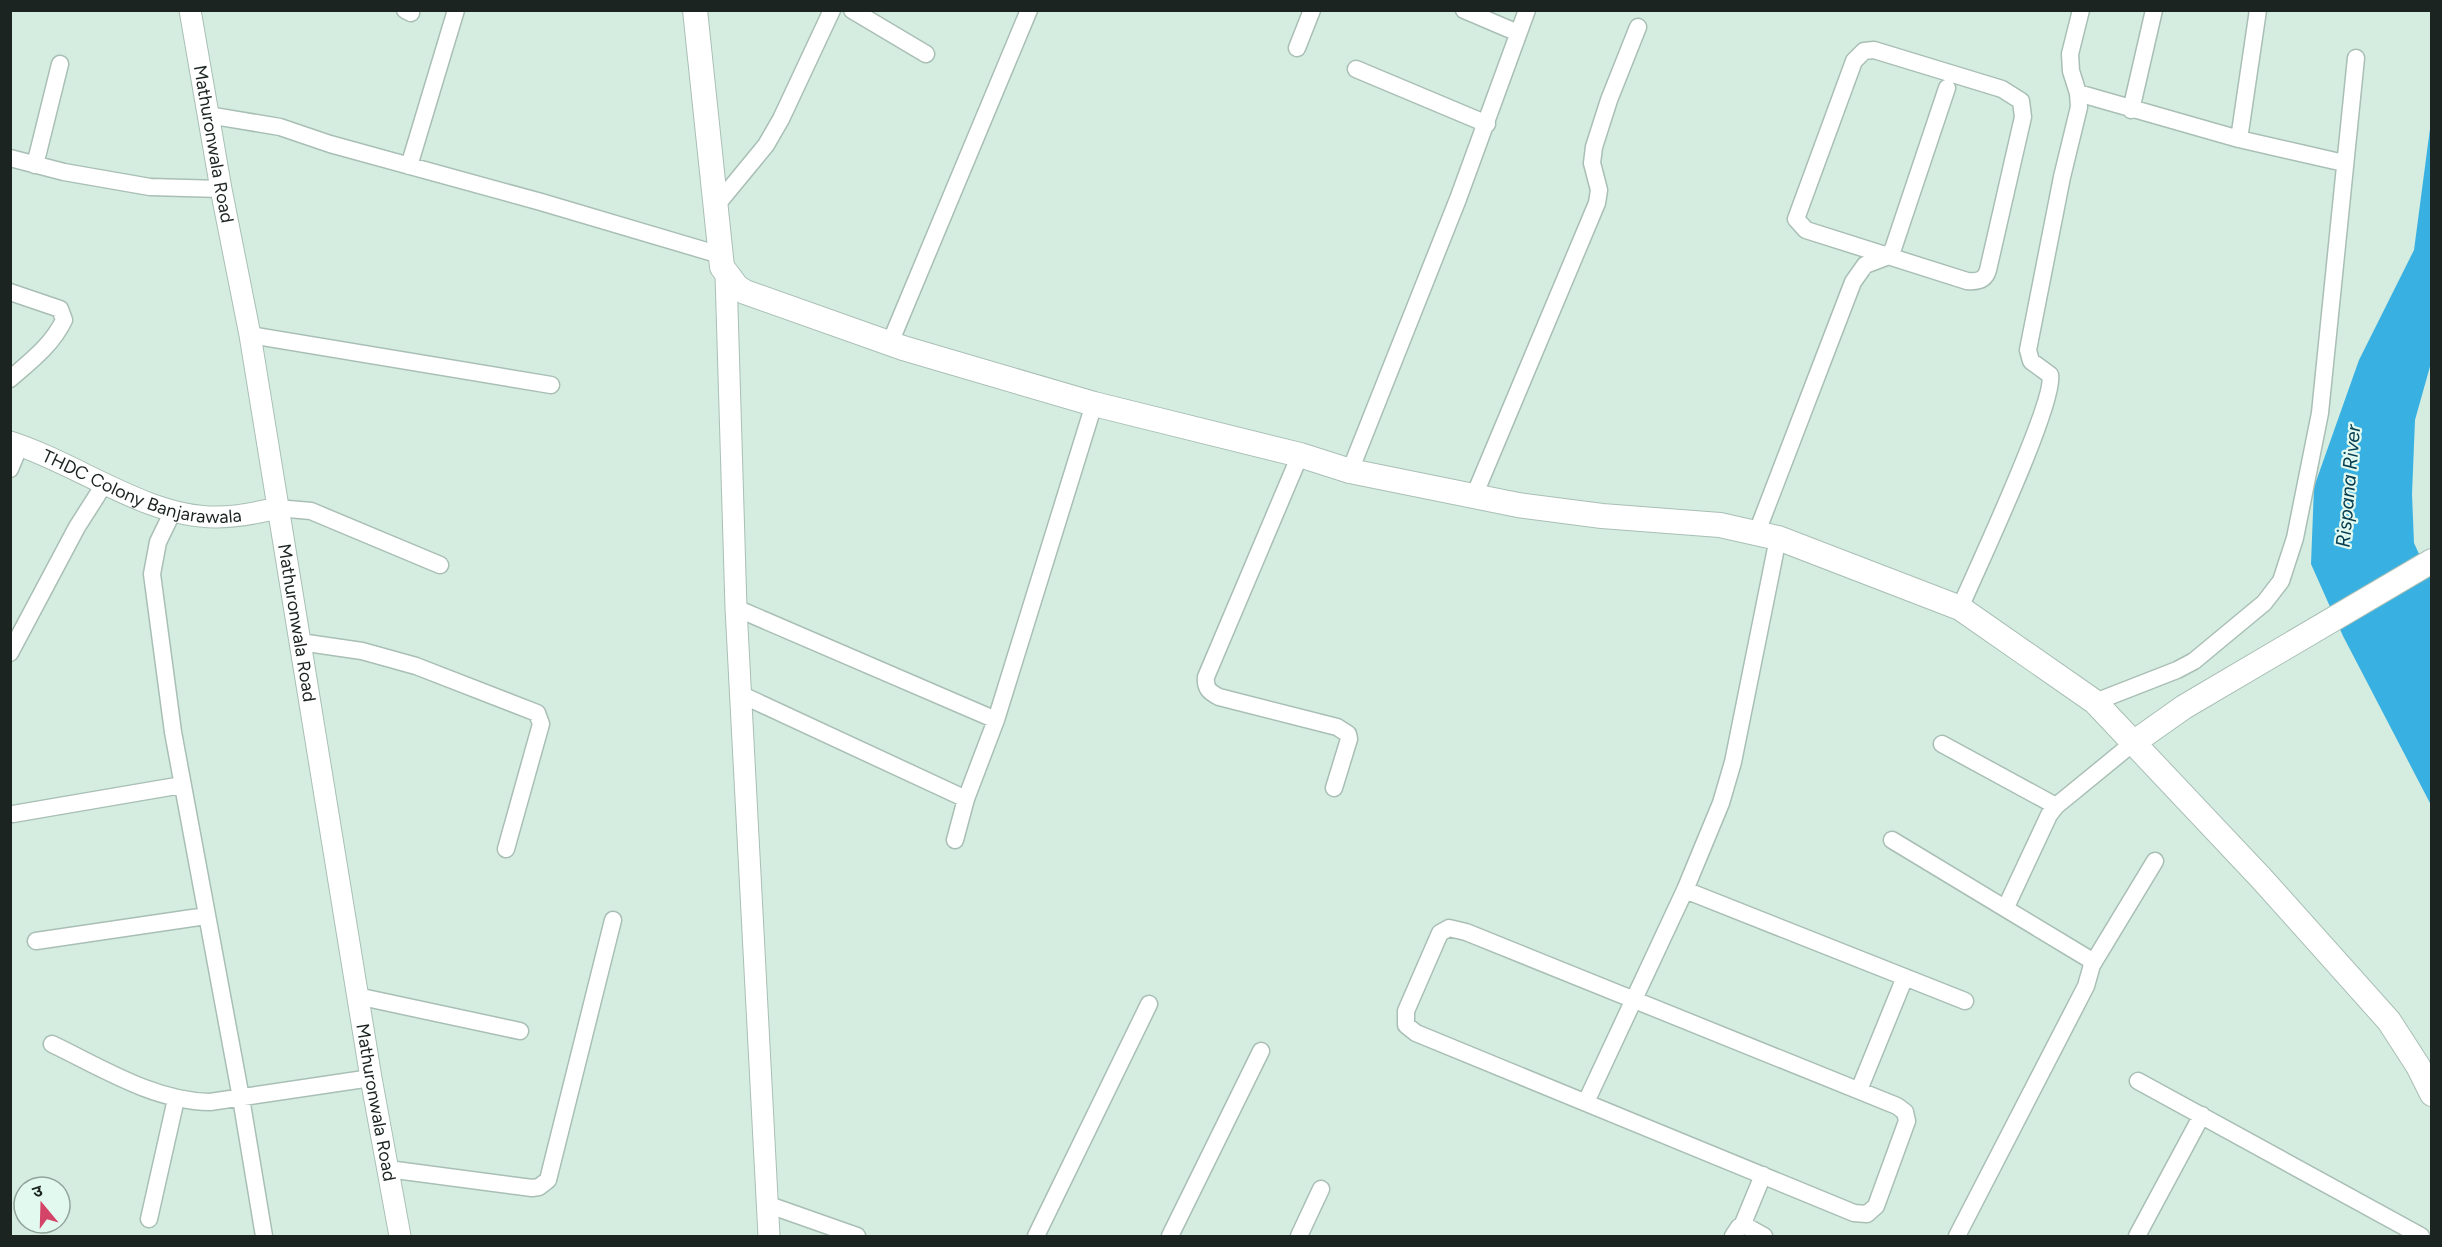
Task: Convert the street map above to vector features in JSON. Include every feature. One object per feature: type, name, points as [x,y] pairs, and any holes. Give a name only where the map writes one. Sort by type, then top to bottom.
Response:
[{"type":"main road","points":[[695,10],[723,265],[746,292],[890,343],[1094,404],[1300,455],[1350,471],[1518,505],[1602,516],[1697,522],[1768,535],[1960,608],[2095,702],[2262,879],[2390,1021],[2418,1066],[2432,1094]]},
{"type":"main road","points":[[2133,743],[2184,707],[2432,561]]},
{"type":"street","name":"Mathuronwala Road","points":[[190,10],[221,189],[250,335],[357,996],[400,1236]]},
{"type":"street","points":[[409,166],[456,10]]},
{"type":"street","points":[[715,207],[755,159],[776,128],[832,10]]},
{"type":"street","points":[[852,10],[926,54]]},
{"type":"street","points":[[890,343],[1029,10]]},
{"type":"street","points":[[1297,48],[1312,10]]},
{"type":"street","points":[[1464,10],[1518,33]]},
{"type":"street","points":[[1350,471],[1487,124],[1527,10]]},
{"type":"street","points":[[1960,608],[2028,453],[2051,387],[2050,375],[2031,361],[2028,350],[2055,210],[2079,107],[2078,93],[2071,72],[2070,54],[2080,10]]},
{"type":"street","points":[[2132,110],[2154,10]]},
{"type":"street","points":[[2239,139],[2258,10]]},
{"type":"street","points":[[1474,496],[1597,203],[1599,190],[1592,163],[1594,147],[1609,100],[1638,27]]},
{"type":"street","points":[[1874,50],[2002,89],[2021,101],[2023,110],[1986,276],[1980,280],[1966,281],[1886,256],[1806,230],[1796,219],[1854,62],[1864,51],[1874,50]]},
{"type":"street","points":[[2095,702],[2177,670],[2194,661],[2264,603],[2281,581],[2295,538],[2320,413],[2332,316],[2344,163],[2356,58]]},
{"type":"street","points":[[35,165],[60,64]]},
{"type":"street","points":[[1356,69],[1487,124]]},
{"type":"street","points":[[1586,1102],[1685,890],[1721,802],[1733,762],[1768,535],[1853,282],[1865,265],[1886,256],[1893,249],[1947,88]]},
{"type":"street","points":[[2078,93],[2239,139],[2344,163]]},
{"type":"street","points":[[208,115],[280,127],[409,166],[541,201],[723,265],[740,694],[769,1236]]},
{"type":"street","points":[[10,158],[150,187],[221,189]]},
{"type":"street","points":[[10,292],[60,309],[64,320],[58,333],[43,350],[10,379]]},
{"type":"street","points":[[250,335],[551,385]]},
{"type":"street","points":[[955,840],[966,799],[996,720],[1094,404]]},
{"type":"street","points":[[10,469],[15,444]]},
{"type":"street","name":"THDC Colony Banjarawala","points":[[15,444],[122,492],[174,511],[216,518],[236,517],[277,508]]},
{"type":"street","points":[[1300,455],[1206,677],[1206,683],[1208,690],[1219,697],[1345,731],[1349,739],[1334,788]]},
{"type":"street","points":[[10,653],[77,527],[105,483]]},
{"type":"street","points":[[277,508],[311,511],[440,565]]},
{"type":"street","points":[[174,511],[158,542],[152,574],[173,732],[241,1098],[264,1236]]},
{"type":"street","points":[[736,608],[996,720]]},
{"type":"street","points":[[300,642],[362,651],[416,666],[537,713],[541,724],[506,849]]},
{"type":"street","points":[[740,694],[966,799]]},
{"type":"street","points":[[2006,907],[2049,815],[2056,806],[2133,743]]},
{"type":"street","points":[[1942,744],[2056,806]]},
{"type":"street","points":[[13,814],[182,785]]},
{"type":"street","points":[[1892,840],[2006,907],[2089,959],[2092,965],[2092,971],[2082,996],[1957,1236]]},
{"type":"street","points":[[2092,965],[2155,861]]},
{"type":"street","points":[[1685,890],[1965,1001]]},
{"type":"street","points":[[36,941],[206,915]]},
{"type":"street","points":[[388,1169],[532,1188],[544,1185],[548,1180],[613,920]]},
{"type":"street","points":[[1449,928],[1457,929],[1633,999],[1859,1090],[1897,1106],[1905,1112],[1907,1121],[1903,1137],[1872,1212],[1854,1213],[1416,1033],[1408,1028],[1405,1022],[1406,1011],[1440,933],[1449,928]]},
{"type":"street","points":[[1859,1090],[1905,977]]},
{"type":"street","points":[[357,996],[520,1031]]},
{"type":"street","points":[[1036,1236],[1149,1004]]},
{"type":"street","points":[[52,1044],[136,1085],[176,1099],[210,1102],[371,1078]]},
{"type":"street","points":[[1170,1236],[1261,1051]]},
{"type":"street","points":[[2139,1081],[2421,1236]]},
{"type":"street","points":[[149,1219],[176,1099]]},
{"type":"street","points":[[2137,1236],[2202,1115]]},
{"type":"street","points":[[1763,1175],[1737,1231],[1764,1236]]},
{"type":"street","points":[[1299,1236],[1321,1189]]},
{"type":"street","points":[[769,1205],[857,1236]]},
{"type":"water","name":"Rispana River","points":[[2431,121],[2431,363],[2415,420],[2412,494],[2414,543],[2431,580],[2431,805],[2343,636],[2311,564],[2314,487],[2359,360],[2414,250]]}]
